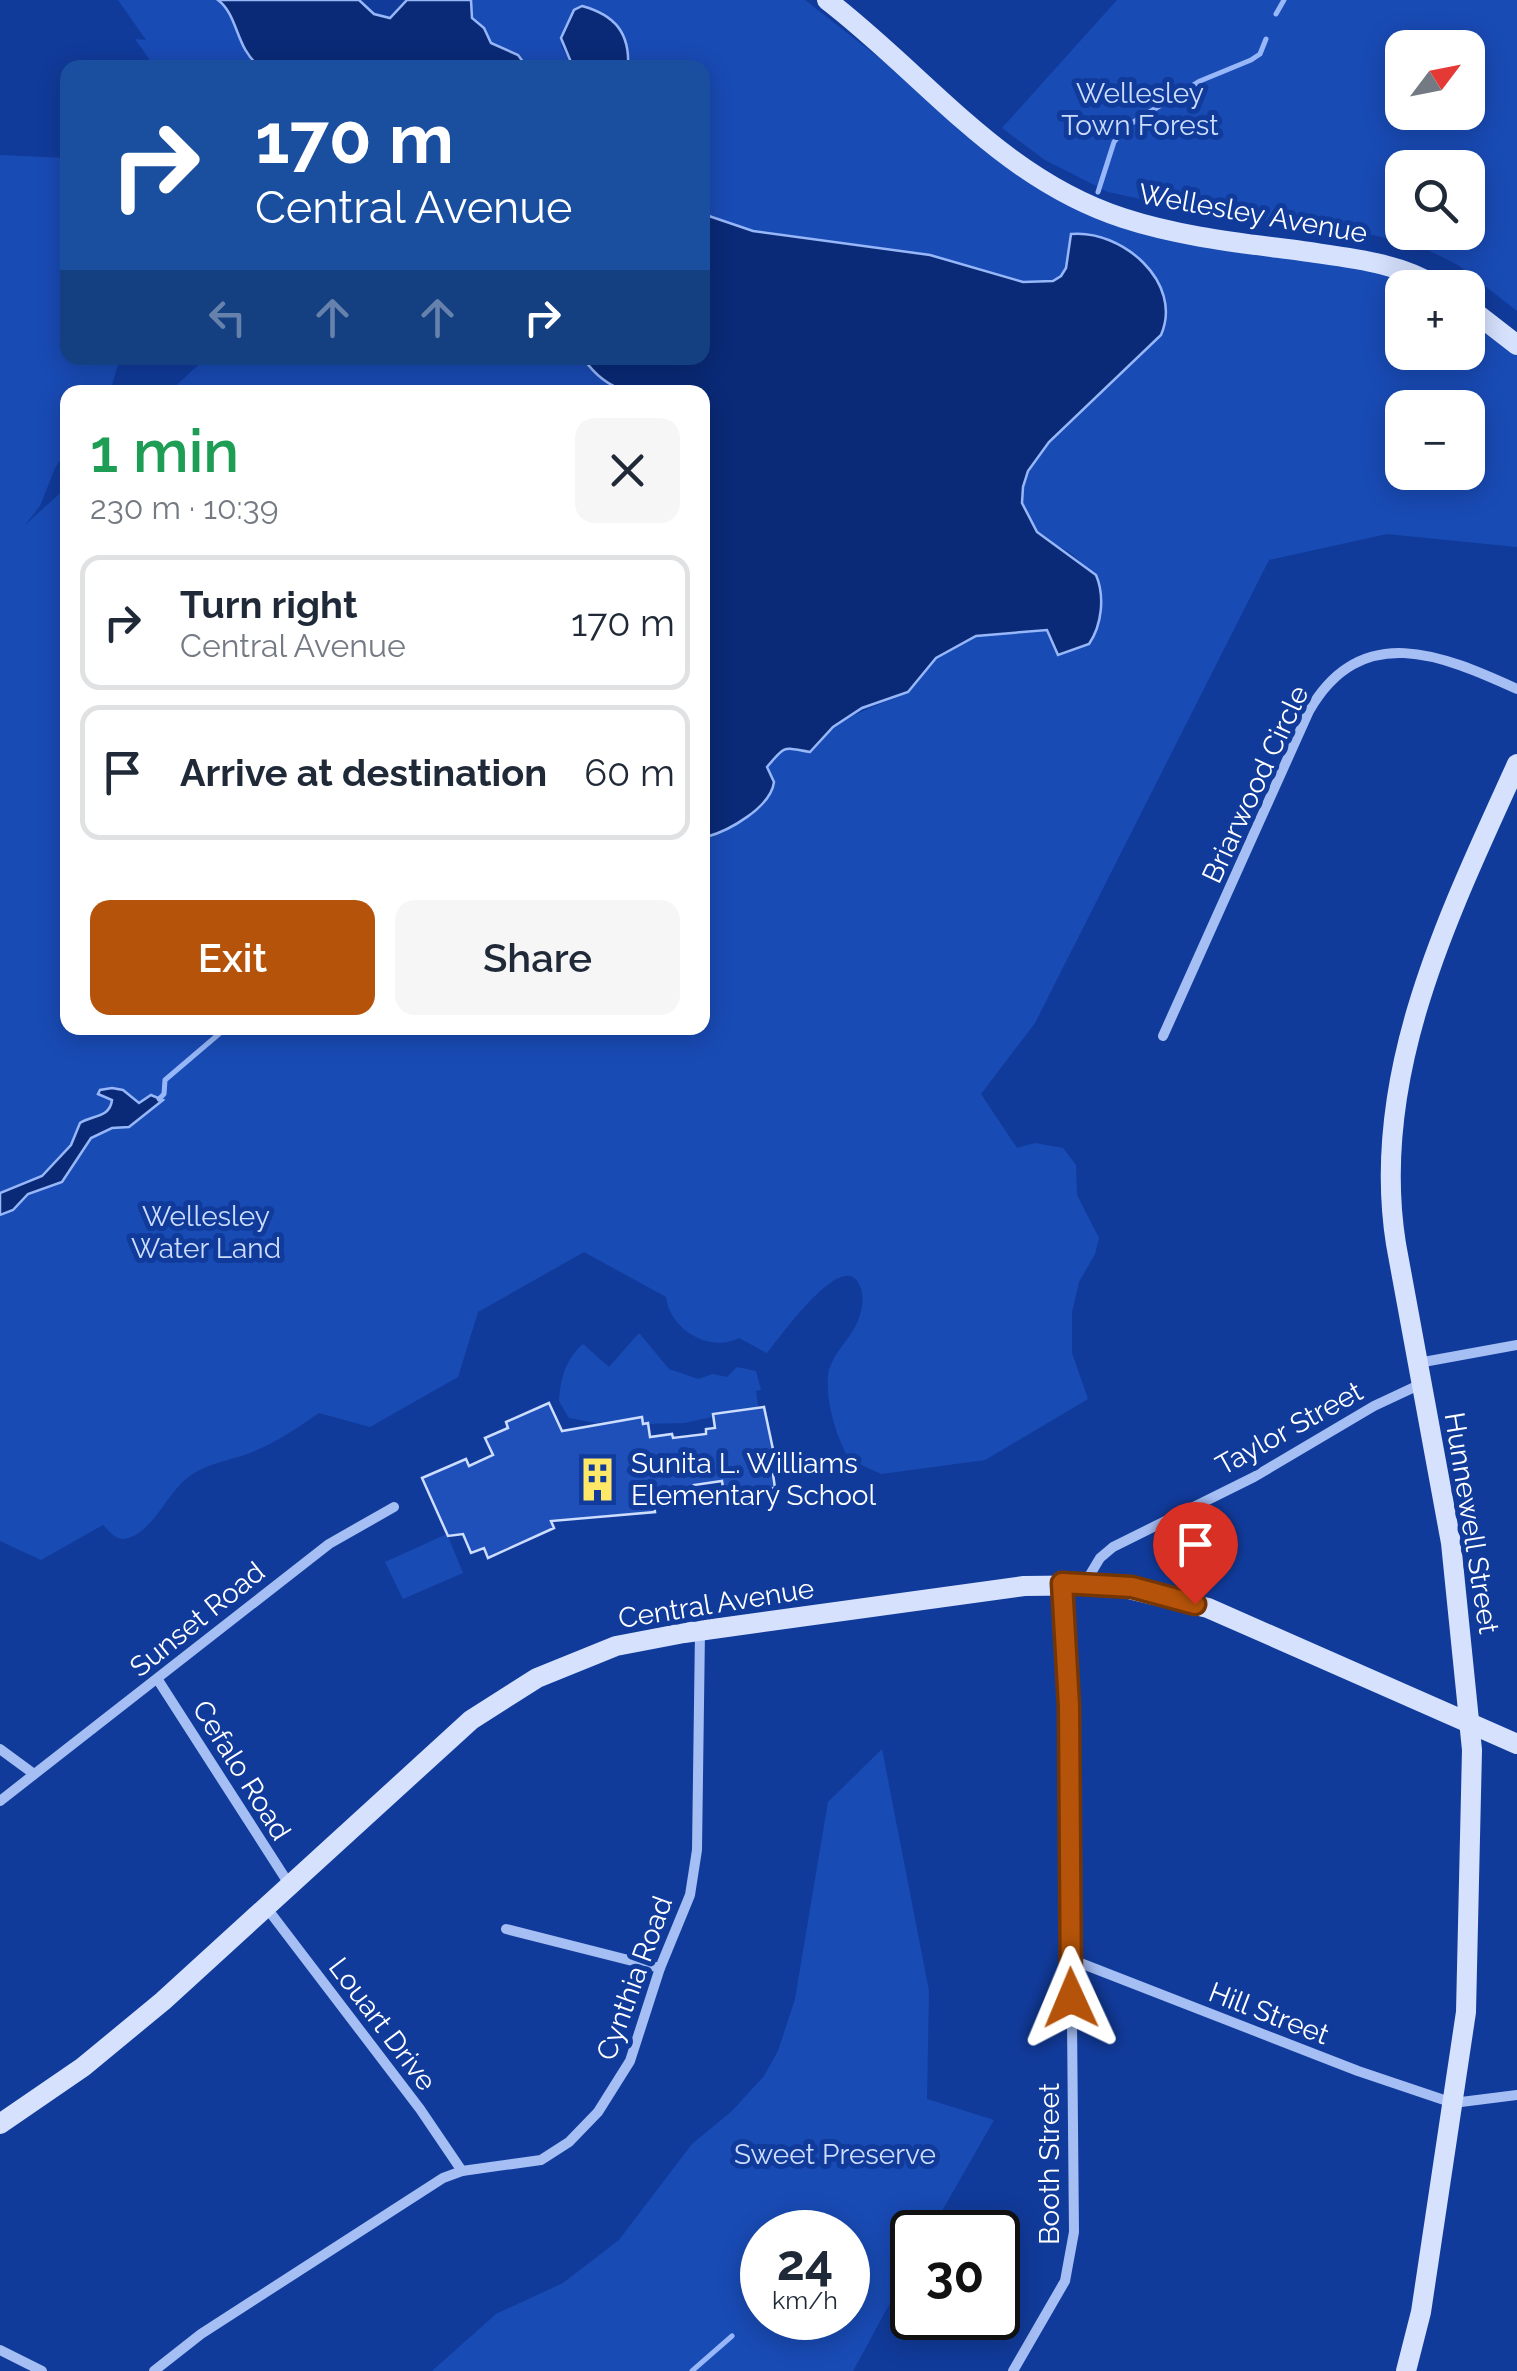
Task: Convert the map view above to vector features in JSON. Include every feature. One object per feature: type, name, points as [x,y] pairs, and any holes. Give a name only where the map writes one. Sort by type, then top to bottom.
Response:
[{"type":"main road","name":"Wellesley Avenue","points":[[826,0],[1004,157],[1038,180],[1086,203],[1122,218],[1192,236],[1402,270]]},
{"type":"main road","points":[[1485,319],[1517,344]]},
{"type":"main road","name":"Hunnewell Street","points":[[1406,2371],[1422,2312],[1454,2103],[1469,1963],[1470,1723],[1451,1543],[1390,1202],[1396,1113],[1414,1020],[1439,940],[1517,764]]},
{"type":"main road","name":"Central Avenue","points":[[0,2124],[117,2040],[453,1735],[499,1700],[551,1671],[602,1650],[700,1630],[1085,1582],[1142,1589],[1208,1608],[1517,1744]]},
{"type":"street","name":"Briarwood Circle","points":[[1164,1036],[1309,711],[1330,682],[1368,658],[1412,652],[1442,656],[1517,690]]},
{"type":"street","name":"Taylor Street","points":[[1085,1582],[1100,1558],[1113,1547],[1254,1477],[1420,1374],[1517,1345]]},
{"type":"street","name":"Sunset Road","points":[[0,1801],[329,1544],[394,1507]]},
{"type":"street","name":"Booth Street","points":[[1013,2371],[1064,2281],[1071,2258],[1074,2155],[1069,1706],[1062,1583]]},
{"type":"street","name":"Cynthia Road","points":[[154,2371],[201,2334],[444,2178],[462,2171],[541,2160],[569,2142],[616,2089],[646,2020],[660,1968],[690,1895],[697,1850],[700,1630]]},
{"type":"street","name":"Cefalo Road","points":[[158,1680],[289,1884]]},
{"type":"street","points":[[0,1749],[34,1774]]},
{"type":"street","name":"Louart Drive","points":[[266,1906],[420,2109],[462,2171]]},
{"type":"street","points":[[506,1929],[660,1968]]},
{"type":"street","name":"Hill Street","points":[[1070,1958],[1340,2064],[1454,2103]]},
{"type":"street","points":[[1454,2103],[1517,2095]]},
{"type":"street","points":[[0,2350],[42,2371]]},
{"type":"green space","points":[[118,0],[218,0],[253,60],[150,60],[135,39],[146,40]]},
{"type":"green space","name":"Wellesley Water Land","points":[[471,0],[805,0],[901,75],[1093,209],[1369,261],[1395,270],[1385,270],[1385,370],[1485,370],[1485,318],[1517,344],[1517,547],[1387,534],[1269,560],[1035,1023],[981,1094],[1017,1148],[1035,1143],[1063,1148],[1076,1165],[1077,1195],[1099,1238],[1079,1282],[1072,1312],[1072,1353],[1088,1399],[985,1460],[881,1474],[849,1459],[830,1409],[829,1370],[859,1319],[863,1300],[862,1290],[852,1277],[840,1277],[827,1285],[767,1353],[739,1338],[716,1343],[693,1336],[675,1319],[666,1297],[584,1252],[478,1312],[458,1377],[370,1427],[319,1413],[264,1447],[194,1473],[137,1534],[120,1539],[103,1525],[41,1560],[0,1541],[0,155],[60,158],[60,365],[118,365],[112,385],[60,385],[60,460],[40,506],[25,525],[60,493],[60,1035],[710,1035],[710,835],[745,818],[762,802],[774,782],[767,767],[789,746],[810,752],[840,724],[906,693],[937,658],[961,643],[1005,631],[1047,630],[1058,655],[1089,644],[1100,622],[1101,586],[1073,555],[1031,526],[1023,507],[1023,487],[1035,460],[1049,443],[1161,335],[1163,296],[1150,270],[1139,259],[1100,237],[1071,234],[1066,269],[1061,276],[1053,281],[1023,282],[930,255],[753,231],[710,216],[710,60],[628,60],[621,33],[611,20],[595,10],[569,20],[561,46],[569,60],[516,60],[491,43],[472,18]]},
{"type":"green space","name":"Wellesley Town Forest","points":[[1117,0],[1517,0],[1517,311],[1485,286],[1485,270],[1464,270],[1428,250],[1485,250],[1485,150],[1385,150],[1385,238],[1201,212],[1108,192],[1045,160],[1002,128]]},
{"type":"green space","points":[[198,365],[589,365],[610,385],[177,385]]},
{"type":"green space","points":[[639,1333],[669,1369],[698,1379],[713,1374],[727,1377],[737,1367],[756,1371],[761,1390],[756,1391],[758,1407],[684,1423],[643,1424],[641,1417],[596,1423],[569,1418],[559,1401],[572,1356],[583,1344],[609,1367]]},
{"type":"green space","points":[[447,1534],[463,1573],[403,1599],[385,1562]]},
{"type":"green space","name":"Sweet Preserve","points":[[882,1749],[929,1991],[927,2099],[994,2120],[943,2210],[890,2210],[890,2303],[870,2340],[870,2210],[740,2210],[740,2340],[870,2340],[853,2371],[432,2371],[496,2314],[563,2283],[619,2240],[692,2144],[732,2111],[764,2076],[778,2051],[795,1999],[828,1802]]},
{"type":"shaded area","points":[[218,0],[359,0],[374,14],[390,18],[407,0],[471,0],[472,18],[484,28],[491,43],[522,60],[253,60]]},
{"type":"shaded area","points":[[582,6],[612,20],[623,35],[628,60],[570,60],[561,38],[574,10]]},
{"type":"shaded area","points":[[710,216],[753,231],[930,255],[1023,282],[1053,281],[1061,276],[1066,268],[1071,234],[1090,235],[1128,250],[1156,278],[1164,296],[1166,315],[1161,335],[1049,442],[1028,471],[1023,487],[1022,503],[1037,532],[1096,575],[1101,610],[1089,644],[1058,655],[1047,630],[976,636],[936,658],[908,692],[862,708],[833,727],[810,752],[783,751],[767,767],[774,782],[765,800],[737,824],[710,835],[710,385],[613,385],[589,365],[710,365]]},
{"type":"shaded area","points":[[112,1088],[123,1090],[139,1103],[151,1095],[163,1100],[129,1127],[112,1128],[91,1138],[62,1182],[28,1194],[13,1210],[0,1215],[0,1193],[42,1176],[71,1145],[80,1123],[108,1110],[112,1100],[98,1094]]},
{"type":"building","name":"Sunita L. Williams Elementary School","points":[[549,1403],[562,1431],[642,1417],[643,1424],[648,1423],[650,1437],[672,1434],[673,1438],[706,1434],[706,1429],[715,1428],[713,1414],[764,1407],[778,1473],[773,1474],[775,1488],[724,1495],[722,1481],[694,1485],[696,1496],[659,1501],[654,1504],[655,1512],[551,1521],[554,1528],[488,1558],[484,1548],[471,1553],[463,1534],[448,1536],[422,1478],[466,1459],[469,1466],[493,1455],[485,1438],[508,1428],[506,1422]]},
{"type":"waterway","points":[[1276,14],[1284,0]]},
{"type":"waterway","points":[[1098,192],[1114,142],[1127,126],[1200,81],[1251,60],[1260,54],[1266,39]]},
{"type":"waterway","points":[[159,1099],[164,1094],[165,1080],[218,1035]]},
{"type":"waterway","points":[[692,2371],[732,2336]]},
{"type":"place","name":"Sunita L. Williams Elementary School","points":[[598,1479]]},
{"type":"route","points":[[1071,1998],[1069,1706],[1062,1583],[1132,1587],[1195,1604]]}]
